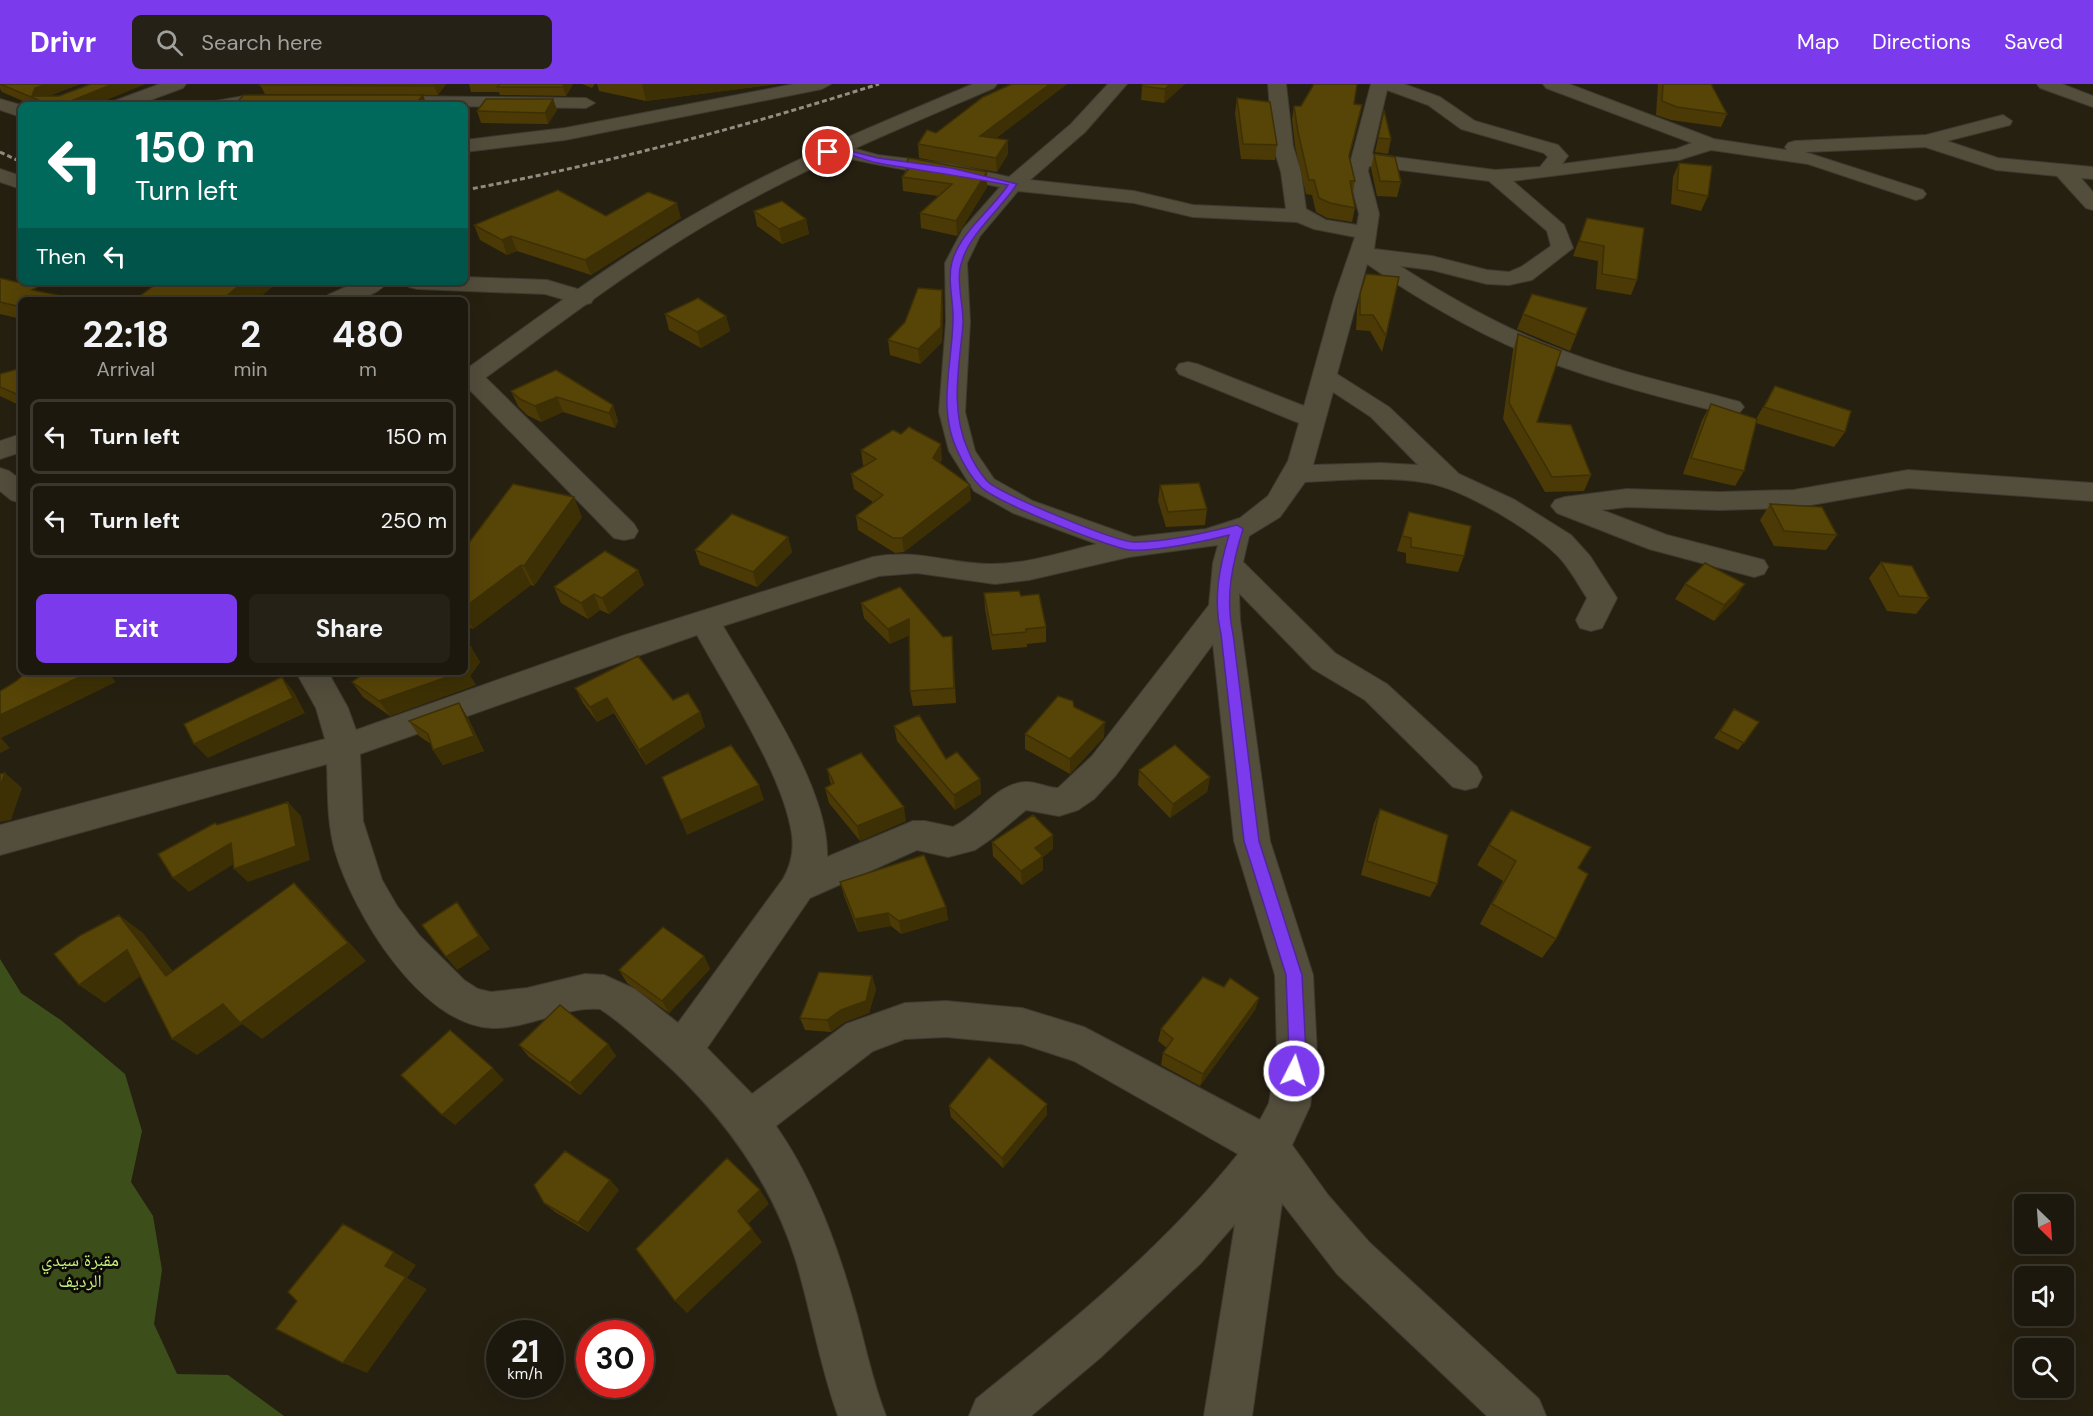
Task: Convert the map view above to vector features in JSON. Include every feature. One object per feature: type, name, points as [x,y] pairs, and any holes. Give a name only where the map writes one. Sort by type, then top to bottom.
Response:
[{"type":"street","points":[[128,102],[177,84]]},
{"type":"street","points":[[565,134],[599,84]]},
{"type":"street","points":[[468,146],[565,134],[822,84]]},
{"type":"street","points":[[624,531],[468,379],[677,233],[834,149],[988,84]]},
{"type":"street","points":[[1118,84],[1078,128],[1013,184],[999,205],[971,234],[956,263],[958,322],[953,366],[952,412],[962,451],[984,485],[1023,507],[1131,546]]},
{"type":"street","points":[[1277,84],[1283,146],[1296,210],[1301,216]]},
{"type":"street","points":[[993,1416],[1084,1342],[1184,1248],[1229,1199],[1269,1148],[1289,1106],[1297,1054],[1294,975],[1252,841],[1227,634],[1221,609],[1232,546],[1283,497],[1297,474],[1345,298],[1365,242],[1370,214],[1358,171],[1380,84]]},
{"type":"street","points":[[1387,84],[1434,101],[1468,125],[1551,149],[1557,156],[1546,172]]},
{"type":"street","points":[[1552,84],[1640,115],[1710,144],[1811,159],[1916,194]]},
{"type":"street","points":[[2046,84],[2093,102]]},
{"type":"street","points":[[238,102],[303,101]]},
{"type":"street","points":[[362,101],[586,103]]},
{"type":"street","points":[[0,104],[18,110]]},
{"type":"street","points":[[1768,152],[1834,144],[1926,141],[2003,122]]},
{"type":"street","points":[[1926,141],[1996,164],[2093,173]]},
{"type":"street","points":[[1362,159],[1495,176],[1546,172],[1679,154],[1710,144]]},
{"type":"street","points":[[834,149],[877,161],[951,170],[1013,184],[1134,198],[1193,211],[1301,216],[1365,242],[1389,258],[1431,263],[1502,279],[1521,276],[1562,248],[1557,229],[1495,176]]},
{"type":"street","points":[[2062,169],[2093,204]]},
{"type":"street","points":[[0,175],[18,182]]},
{"type":"street","points":[[1365,242],[1394,273],[1526,344],[1618,376],[1731,407]]},
{"type":"street","points":[[468,284],[547,287],[583,298]]},
{"type":"street","points":[[343,297],[369,285]]},
{"type":"street","points":[[1188,369],[1312,419]]},
{"type":"street","points":[[1324,376],[1380,412],[1451,482]]},
{"type":"street","points":[[0,451],[18,443]]},
{"type":"street","points":[[1297,474],[1376,471],[1432,475],[1489,500],[1532,522],[1570,551],[1602,598],[1591,620]]},
{"type":"street","points":[[0,477],[18,492]]},
{"type":"street","points":[[1489,500],[1565,506],[1627,498],[1719,501],[1794,500],[1908,479],[2093,492]]},
{"type":"street","points":[[1565,506],[1659,542],[1754,567]]},
{"type":"street","points":[[0,840],[343,747],[417,723],[633,644],[873,567],[899,563],[922,564],[994,574],[1131,546],[1202,538],[1232,546],[1287,626],[1324,661],[1376,692],[1404,716],[1465,777]]},
{"type":"street","points":[[797,887],[913,836],[923,834],[945,843],[968,837],[1018,797],[1025,795],[1051,803],[1066,799],[1085,785],[1104,764],[1163,690],[1221,609]]},
{"type":"street","points":[[682,1050],[751,956],[797,887],[810,856],[809,827],[799,795],[705,622]]},
{"type":"street","points":[[314,675],[329,702],[343,747],[344,800],[348,831],[370,894],[384,921],[419,962],[463,1005],[487,1011],[518,1008],[599,991],[622,1002],[682,1050],[720,1086],[750,1121],[792,1189],[829,1298],[862,1416]]},
{"type":"street","points":[[750,1121],[860,1037],[905,1021],[946,1019],[1022,1026],[1083,1046],[1269,1148],[1313,1210],[1353,1258],[1522,1416]]},
{"type":"street","points":[[1228,1416],[1269,1148]]},
{"type":"green space","name":"مقبرة سيدي الرديف","points":[[0,959],[21,993],[62,1021],[125,1074],[142,1131],[131,1182],[153,1216],[162,1270],[154,1324],[177,1374],[228,1375],[284,1416],[0,1416]]},
{"type":"building","points":[[0,84],[47,84],[35,88],[32,96],[59,96],[91,84],[113,84],[68,102],[43,102]]},
{"type":"building","points":[[261,84],[435,84],[434,86]]},
{"type":"building","points":[[500,84],[565,84],[563,87],[497,87]]},
{"type":"building","points":[[1012,84],[1050,84],[980,136],[1008,140],[996,158],[918,144],[927,130],[936,133],[983,97]]},
{"type":"building","points":[[1143,84],[1170,84],[1165,89],[1142,86]]},
{"type":"building","points":[[1314,84],[1357,84],[1354,104],[1362,105],[1349,156],[1355,181],[1350,181],[1355,208],[1330,203],[1319,198],[1314,180],[1309,180],[1294,106],[1301,106]]},
{"type":"building","points":[[1663,84],[1711,84],[1727,114],[1677,107],[1662,101]]},
{"type":"building","points":[[244,95],[423,95],[417,102],[237,102]]},
{"type":"building","points":[[1237,98],[1270,102],[1277,145],[1243,144]]},
{"type":"building","points":[[486,99],[553,99],[545,113],[477,111]]},
{"type":"building","points":[[1384,110],[1391,139],[1378,138]]},
{"type":"building","points":[[1374,154],[1395,157],[1401,182],[1380,181]]},
{"type":"building","points":[[909,158],[987,172],[956,221],[920,213],[952,184],[902,177],[911,166],[905,165]]},
{"type":"building","points":[[1679,163],[1712,166],[1708,196],[1677,190]]},
{"type":"building","points":[[558,190],[606,216],[648,192],[677,203],[585,260],[511,236],[502,240],[474,225]]},
{"type":"building","points":[[782,201],[806,219],[779,229],[754,211]]},
{"type":"building","points":[[1587,218],[1644,228],[1637,280],[1602,274],[1604,246],[1579,241]]},
{"type":"building","points":[[1366,274],[1399,277],[1386,336],[1373,315],[1360,315],[1360,294]]},
{"type":"building","points":[[0,278],[18,282],[18,285],[37,287],[32,290],[67,297],[18,297],[18,306],[0,302]]},
{"type":"building","points":[[155,285],[240,285],[226,297],[138,297]]},
{"type":"building","points":[[918,288],[942,290],[941,327],[918,349],[888,340],[905,322]]},
{"type":"building","points":[[1532,294],[1587,308],[1576,335],[1523,314]]},
{"type":"building","points":[[698,298],[726,316],[697,332],[665,314]]},
{"type":"building","points":[[1518,334],[1561,351],[1537,422],[1571,425],[1591,475],[1552,477],[1509,403]]},
{"type":"building","points":[[18,369],[18,395],[0,387],[0,374]]},
{"type":"building","points":[[556,370],[613,405],[609,413],[557,397],[535,406],[520,399],[511,391]]},
{"type":"building","points":[[1775,386],[1851,411],[1845,432],[1764,407]]},
{"type":"building","points":[[1711,404],[1757,419],[1744,471],[1691,458]]},
{"type":"building","points":[[909,427],[941,444],[933,458],[970,485],[902,538],[893,538],[856,516],[883,495],[851,474],[876,459],[861,450],[893,430],[901,434]]},
{"type":"building","points":[[1199,483],[1207,509],[1168,512],[1160,485]]},
{"type":"building","points":[[513,484],[574,497],[524,566],[521,565],[468,605],[468,544]]},
{"type":"building","points":[[1770,504],[1822,507],[1837,535],[1784,531]]},
{"type":"building","points":[[1409,512],[1471,526],[1464,556],[1411,547],[1411,538],[1402,536]]},
{"type":"building","points":[[732,514],[788,537],[753,572],[695,550]]},
{"type":"building","points":[[605,551],[638,570],[602,598],[594,594],[581,603],[554,587]]},
{"type":"building","points":[[1881,562],[1912,566],[1929,598],[1899,596]]},
{"type":"building","points":[[1705,563],[1745,584],[1724,605],[1685,584]]},
{"type":"building","points":[[900,587],[943,637],[952,636],[954,688],[910,691],[909,619],[888,629],[861,603]]},
{"type":"building","points":[[1019,591],[1021,596],[1039,594],[1046,627],[1026,629],[1026,632],[992,635],[984,593]]},
{"type":"building","points":[[638,656],[673,700],[688,693],[700,712],[639,750],[607,698],[590,707],[575,688]]},
{"type":"building","points":[[23,675],[84,675],[0,715],[0,691]]},
{"type":"building","points":[[362,675],[453,675],[379,701],[352,682]]},
{"type":"building","points":[[282,677],[293,698],[194,744],[184,724]]},
{"type":"building","points":[[1058,696],[1073,701],[1074,707],[1105,722],[1070,759],[1025,734]]},
{"type":"building","points":[[459,703],[474,736],[433,750],[428,734],[409,721]]},
{"type":"building","points":[[1734,709],[1759,722],[1744,743],[1720,731]]},
{"type":"building","points":[[919,715],[946,759],[957,752],[980,779],[954,795],[894,726]]},
{"type":"building","points":[[731,745],[759,785],[681,820],[662,777]]},
{"type":"building","points":[[1175,745],[1210,777],[1173,804],[1139,770]]},
{"type":"building","points":[[861,753],[904,807],[857,826],[825,788],[834,783],[827,769]]},
{"type":"building","points":[[5,773],[0,786],[0,774]]},
{"type":"building","points":[[288,802],[296,846],[234,869],[231,843],[173,878],[158,854],[215,823],[217,825]]},
{"type":"building","points":[[1380,809],[1448,835],[1437,884],[1367,861]]},
{"type":"building","points":[[1511,810],[1591,847],[1578,868],[1588,874],[1556,939],[1492,904],[1516,861],[1489,845]]},
{"type":"building","points":[[1033,815],[1053,835],[1035,848],[1043,856],[1021,871],[992,842]]},
{"type":"building","points":[[924,855],[946,907],[899,921],[888,913],[855,919],[840,882]]},
{"type":"building","points":[[294,883],[348,943],[240,1023],[223,1004],[172,1039],[127,950],[79,985],[54,954],[81,935],[119,915],[166,976]]},
{"type":"building","points":[[457,902],[479,936],[446,957],[422,925]]},
{"type":"building","points":[[663,927],[704,956],[662,1001],[619,970]]},
{"type":"building","points":[[819,972],[872,976],[866,1001],[841,1010],[827,1020],[800,1018]]},
{"type":"building","points":[[1203,977],[1224,987],[1230,978],[1259,998],[1203,1074],[1163,1053],[1173,1039],[1161,1029]]},
{"type":"building","points":[[560,1005],[608,1044],[570,1083],[519,1045]]},
{"type":"building","points":[[450,1030],[493,1068],[442,1115],[401,1075]]},
{"type":"building","points":[[989,1057],[1047,1104],[1002,1158],[949,1106]]},
{"type":"building","points":[[565,1151],[610,1180],[578,1223],[544,1203],[534,1185]]},
{"type":"building","points":[[727,1158],[760,1190],[738,1211],[752,1229],[675,1301],[636,1249]]},
{"type":"building","points":[[343,1224],[394,1252],[385,1266],[406,1277],[343,1363],[276,1329],[297,1301],[288,1292]]},
{"type":"railway","points":[[468,189],[570,169],[674,143],[879,84]]},
{"type":"railway","points":[[0,152],[18,161]]},
{"type":"route","points":[[828,152],[834,149],[877,161],[951,170],[1013,184],[999,205],[971,234],[956,263],[958,322],[953,366],[952,412],[962,451],[984,485],[1023,507],[1131,546],[1202,538],[1237,529],[1227,563],[1221,609],[1227,634],[1243,785],[1252,841],[1294,975],[1297,1054],[1294,1071]]}]
